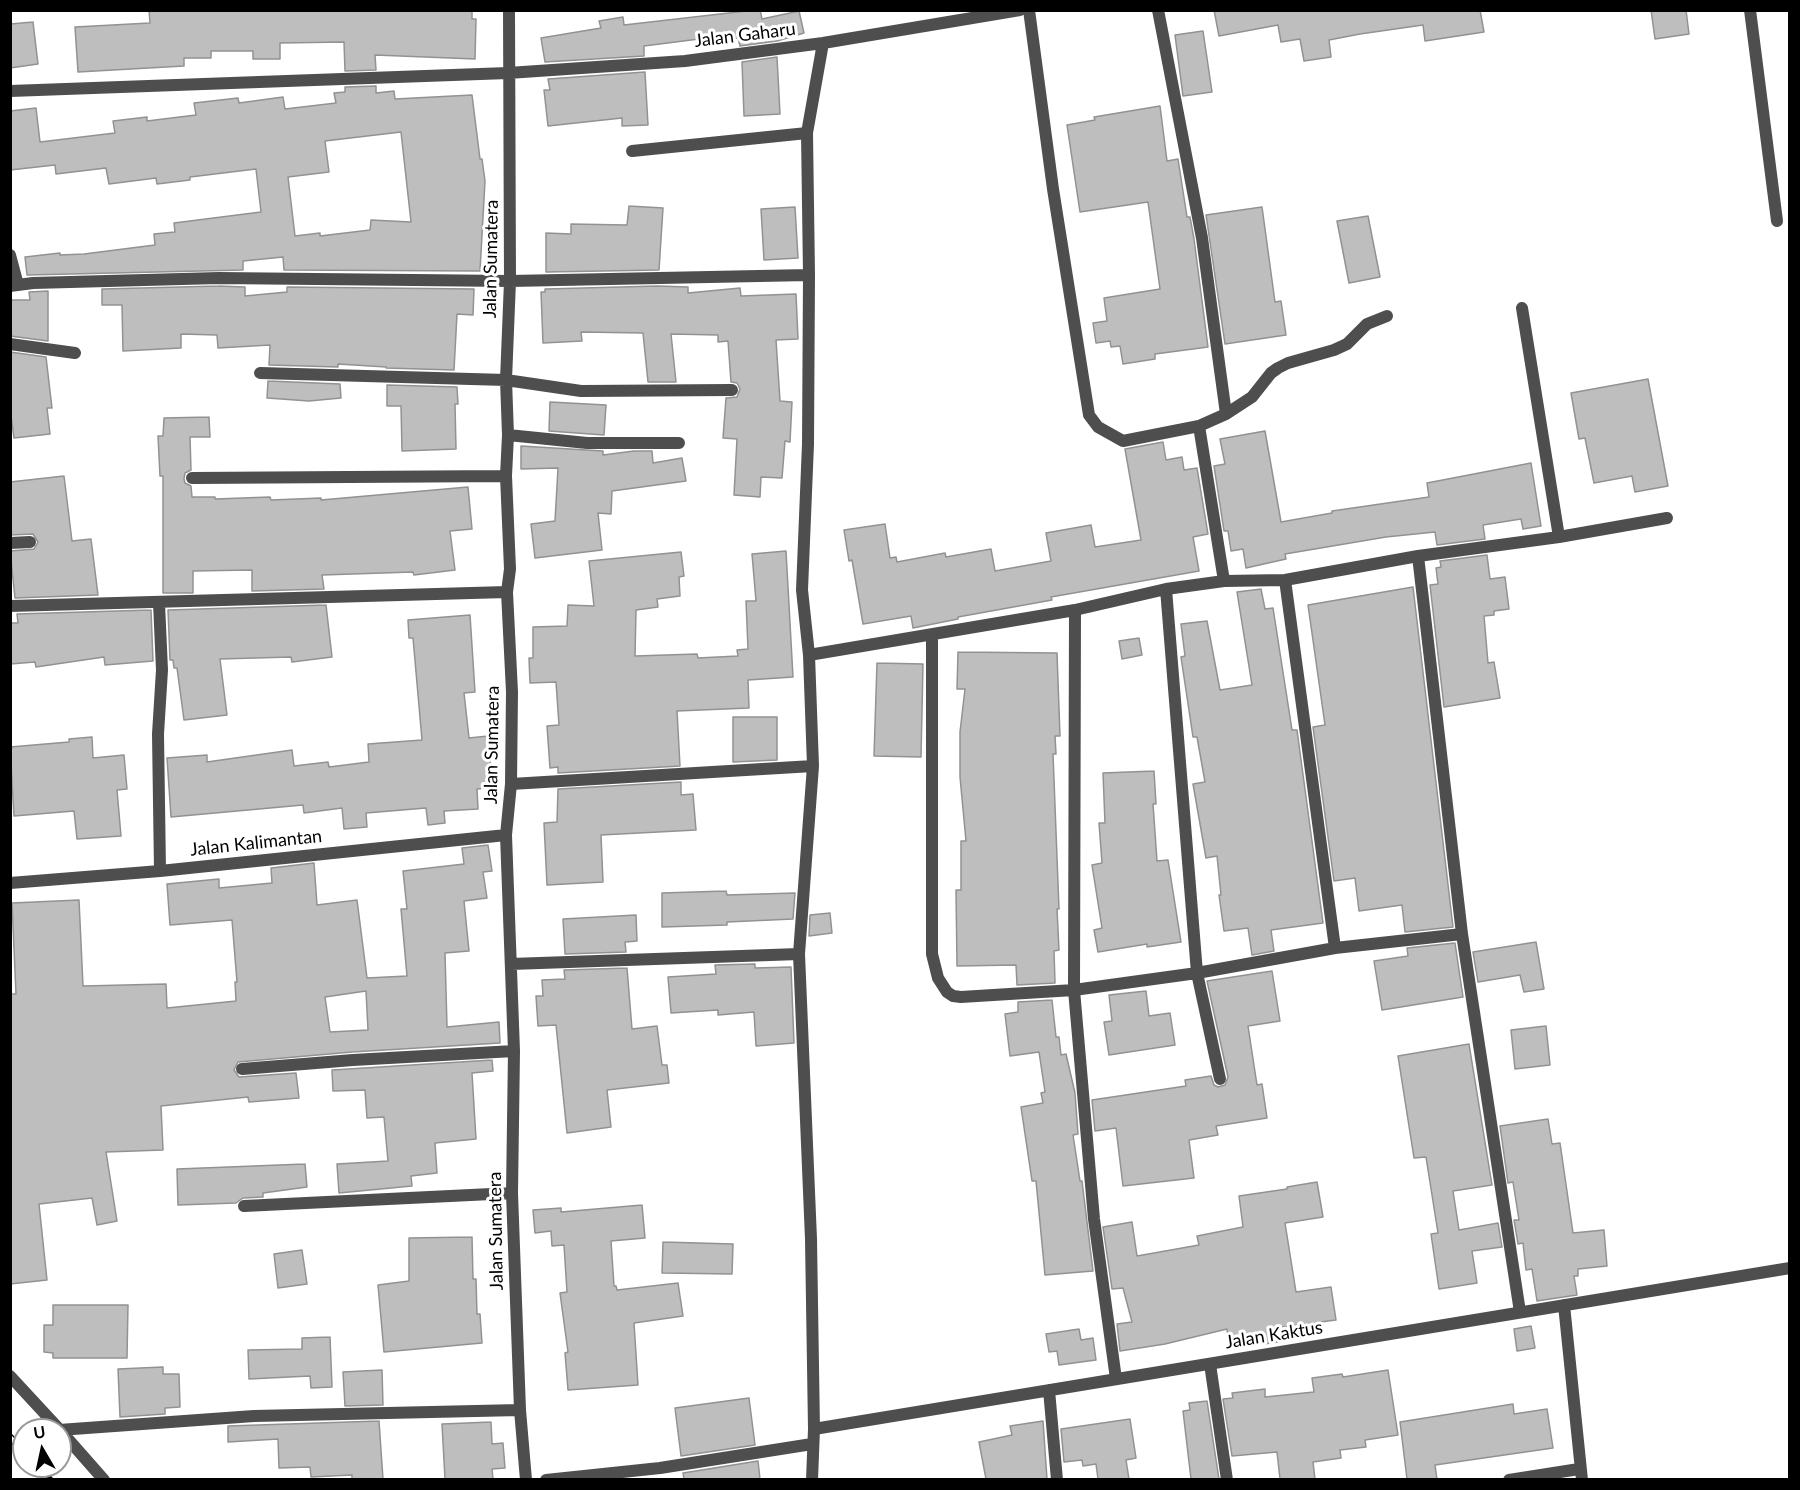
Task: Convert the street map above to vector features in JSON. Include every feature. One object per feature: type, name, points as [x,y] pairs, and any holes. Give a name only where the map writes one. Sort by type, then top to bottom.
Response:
[{"type":"street","name":"Jalan Sumatera","points":[[509,10],[510,281],[506,380],[508,435],[506,477],[510,569],[507,592],[512,692],[511,784],[506,835],[514,1051],[512,1193],[520,1410],[526,1479]]},
{"type":"street","name":"Jalan Gaharu","points":[[10,91],[508,73],[685,61],[823,43],[1020,10]]},
{"type":"street","points":[[1029,10],[1053,189],[1089,415],[1098,427],[1123,441],[1199,426],[1226,414],[1252,397],[1271,373],[1278,368],[1347,344],[1367,324],[1387,316]]},
{"type":"street","points":[[1158,10],[1202,238],[1226,414]]},
{"type":"street","points":[[1750,10],[1777,221]]},
{"type":"street","points":[[812,1479],[814,1429],[810,1239],[799,954],[813,766],[809,655],[802,590],[808,444],[807,133],[823,43]]},
{"type":"street","points":[[632,151],[807,133]]},
{"type":"street","points":[[10,255],[14,285],[219,278],[510,281],[809,275]]},
{"type":"street","points":[[1522,308],[1559,537]]},
{"type":"street","points":[[10,344],[75,353]]},
{"type":"street","points":[[260,373],[506,380],[581,391],[732,390]]},
{"type":"street","points":[[1199,426],[1224,580]]},
{"type":"street","points":[[508,435],[587,443],[679,443]]},
{"type":"street","points":[[192,478],[506,477]]},
{"type":"street","points":[[809,655],[1076,610],[1166,589],[1224,580],[1285,580],[1418,556],[1559,537],[1667,518]]},
{"type":"street","points":[[10,543],[30,542]]},
{"type":"street","points":[[1418,556],[1462,934],[1520,1312]]},
{"type":"street","points":[[1285,580],[1335,948]]},
{"type":"street","points":[[1166,589],[1197,973],[1220,1079]]},
{"type":"street","points":[[10,606],[507,592]]},
{"type":"street","points":[[159,603],[162,670],[158,734],[160,871]]},
{"type":"street","points":[[1076,610],[1074,990],[1094,1219],[1116,1379]]},
{"type":"street","points":[[932,635],[932,954],[938,978],[947,992],[961,997],[1074,990],[1197,973],[1335,948],[1462,934]]},
{"type":"street","points":[[511,784],[813,766]]},
{"type":"street","name":"Jalan Kalimantan","points":[[10,883],[160,871],[506,835]]},
{"type":"street","points":[[511,964],[799,954]]},
{"type":"street","points":[[242,1069],[514,1051]]},
{"type":"street","points":[[244,1206],[512,1193]]},
{"type":"street","name":"Jalan Kaktus","points":[[814,1429],[1790,1268]]},
{"type":"street","points":[[1509,1479],[1580,1474],[1564,1305]]},
{"type":"street","points":[[1210,1364],[1227,1479]]},
{"type":"street","points":[[10,1376],[49,1418]]},
{"type":"street","points":[[1049,1390],[1057,1479]]},
{"type":"street","points":[[72,1429],[254,1416],[520,1410]]},
{"type":"street","points":[[72,1443],[104,1479]]},
{"type":"street","points":[[546,1479],[660,1468],[812,1444]]},
{"type":"building","points":[[149,10],[472,10],[472,19],[476,19],[475,59],[375,55],[376,70],[345,71],[344,42],[280,43],[280,59],[253,59],[253,51],[211,51],[211,58],[184,58],[184,66],[78,72],[75,27],[150,23]]},
{"type":"building","points":[[760,10],[762,19],[799,11],[804,33],[777,41],[740,46],[738,38],[707,40],[707,38],[644,46],[644,56],[545,62],[541,38],[601,28],[599,21],[623,17],[624,25]]},
{"type":"building","points":[[1214,10],[1480,10],[1484,32],[1425,41],[1423,25],[1360,34],[1329,40],[1331,57],[1304,61],[1300,39],[1281,42],[1278,25],[1219,36]]},
{"type":"building","points":[[1651,10],[1686,10],[1689,34],[1655,39]]},
{"type":"building","points":[[33,22],[38,64],[10,68],[10,24]]},
{"type":"building","points":[[1203,31],[1212,92],[1183,96],[1175,35]]},
{"type":"building","points":[[777,57],[780,114],[744,116],[742,62]]},
{"type":"building","points":[[645,72],[648,125],[622,126],[622,118],[548,126],[544,90],[550,90],[548,79]]},
{"type":"building","points":[[376,86],[376,93],[394,91],[395,99],[472,95],[485,181],[480,271],[284,270],[283,257],[243,261],[243,270],[27,275],[25,257],[60,253],[60,255],[84,254],[155,245],[154,234],[175,232],[174,223],[261,212],[256,169],[190,177],[190,180],[157,184],[156,178],[109,184],[106,168],[56,174],[55,165],[10,170],[10,111],[36,108],[40,142],[115,133],[113,121],[147,117],[147,121],[196,115],[194,103],[238,98],[239,103],[283,97],[285,109],[336,103],[334,93],[345,92],[345,87]],"holes":[[[401,132],[411,222],[371,220],[370,230],[320,236],[320,233],[295,236],[288,177],[329,172],[325,141]]]},
{"type":"building","points":[[1160,106],[1167,161],[1178,159],[1187,217],[1190,217],[1208,347],[1155,354],[1155,359],[1123,364],[1120,346],[1111,347],[1110,341],[1096,343],[1093,323],[1107,321],[1104,298],[1160,289],[1148,202],[1080,212],[1067,125],[1095,120],[1094,117]]},
{"type":"building","points":[[629,206],[663,208],[659,270],[546,272],[546,233],[571,234],[571,224],[627,225]]},
{"type":"building","points":[[795,207],[798,258],[764,260],[761,209]]},
{"type":"building","points":[[1262,207],[1275,302],[1281,301],[1286,335],[1225,344],[1206,215]]},
{"type":"building","points":[[1368,216],[1380,277],[1349,283],[1337,221]]},
{"type":"building","points":[[245,287],[245,296],[287,292],[287,287],[474,289],[473,315],[457,314],[454,370],[338,364],[338,367],[269,365],[270,345],[218,348],[217,335],[181,334],[181,348],[123,351],[122,305],[102,305],[102,289]]},
{"type":"building","points":[[688,287],[688,293],[740,288],[741,296],[796,294],[798,339],[776,340],[780,401],[792,402],[790,442],[785,441],[782,478],[761,477],[760,497],[734,495],[737,439],[723,438],[726,398],[737,397],[740,389],[737,383],[731,382],[728,341],[718,342],[718,335],[671,334],[676,382],[648,382],[643,333],[581,332],[582,341],[543,343],[541,292],[545,292],[545,289]]},
{"type":"building","points":[[48,291],[48,341],[10,336],[10,300],[30,300],[29,292]]},
{"type":"building","points":[[10,352],[46,357],[52,408],[47,408],[50,434],[14,438],[10,408]]},
{"type":"building","points":[[1648,379],[1668,486],[1635,492],[1632,476],[1594,483],[1585,438],[1579,439],[1571,393]]},
{"type":"building","points":[[268,381],[340,384],[341,398],[309,401],[267,398]]},
{"type":"building","points":[[387,385],[457,387],[456,449],[402,451],[401,406],[387,406]]},
{"type":"building","points":[[550,402],[606,405],[604,435],[549,431]]},
{"type":"building","points":[[209,417],[210,437],[190,437],[191,470],[185,473],[184,479],[185,483],[191,486],[192,497],[215,497],[215,499],[270,497],[271,500],[321,498],[321,500],[468,487],[472,529],[450,531],[455,570],[414,575],[413,572],[322,575],[324,589],[252,591],[252,570],[193,571],[193,593],[163,593],[163,476],[160,476],[158,436],[163,436],[164,418]]},
{"type":"building","points":[[1265,431],[1281,522],[1332,513],[1332,511],[1429,497],[1427,483],[1531,463],[1541,526],[1523,529],[1521,519],[1483,525],[1485,539],[1437,545],[1435,532],[1386,537],[1285,554],[1286,559],[1246,568],[1243,549],[1231,551],[1228,531],[1224,531],[1214,466],[1225,464],[1220,439]]},
{"type":"building","points":[[1163,442],[1166,460],[1182,457],[1184,470],[1197,468],[1208,534],[1193,537],[1199,571],[1051,597],[1052,600],[958,617],[958,619],[913,628],[911,616],[863,624],[852,560],[849,561],[844,530],[885,524],[890,558],[896,557],[897,562],[945,553],[946,557],[991,549],[995,571],[1051,561],[1046,533],[1091,525],[1095,547],[1141,540],[1125,449]]},
{"type":"building","points":[[521,446],[603,451],[603,455],[652,451],[653,463],[682,458],[686,481],[612,491],[611,514],[598,513],[602,550],[535,558],[531,524],[555,521],[558,468],[521,469]]},
{"type":"building","points":[[64,476],[72,541],[91,539],[98,595],[15,598],[10,551],[34,549],[38,542],[33,534],[10,535],[10,482]]},
{"type":"building","points":[[786,551],[793,677],[748,680],[749,708],[677,711],[680,766],[558,773],[558,767],[550,768],[547,726],[559,725],[556,682],[530,683],[529,658],[533,658],[533,627],[567,626],[568,605],[594,606],[589,561],[681,552],[684,576],[679,577],[680,596],[657,599],[658,607],[636,610],[635,656],[697,654],[698,658],[738,656],[737,650],[748,649],[746,601],[756,601],[752,554]]},
{"type":"building","points":[[1487,555],[1490,579],[1505,577],[1509,609],[1494,611],[1494,615],[1484,616],[1488,663],[1494,662],[1500,698],[1444,707],[1430,585],[1438,584],[1436,568],[1441,567],[1440,561]]},
{"type":"building","points":[[1413,587],[1453,927],[1405,932],[1402,905],[1359,911],[1355,878],[1334,881],[1313,727],[1325,725],[1308,605]]},
{"type":"building","points":[[1261,589],[1265,609],[1273,608],[1292,730],[1297,730],[1323,923],[1271,930],[1274,951],[1252,955],[1248,928],[1224,931],[1217,856],[1206,858],[1193,784],[1205,782],[1197,737],[1193,737],[1181,657],[1185,656],[1181,624],[1207,621],[1220,690],[1252,685],[1237,592]]},
{"type":"building","points":[[326,605],[332,657],[292,662],[291,657],[220,659],[227,715],[184,720],[177,668],[174,668],[173,660],[170,660],[168,610]]},
{"type":"building","points":[[151,610],[153,661],[105,665],[104,657],[36,667],[35,662],[10,664],[10,623],[18,623],[17,614]]},
{"type":"building","points":[[470,615],[475,692],[464,693],[469,738],[488,736],[491,771],[486,771],[487,788],[477,789],[478,809],[444,811],[445,823],[428,825],[426,808],[366,813],[367,827],[344,829],[342,808],[304,813],[303,805],[171,817],[167,758],[207,755],[207,762],[292,750],[294,766],[328,762],[329,767],[369,762],[368,744],[422,740],[413,638],[409,638],[408,620]]},
{"type":"building","points":[[1139,638],[1142,655],[1122,659],[1119,641]]},
{"type":"building","points":[[958,652],[1057,653],[1060,736],[1055,736],[1056,754],[1053,754],[1059,950],[1054,951],[1055,983],[1017,985],[1016,965],[957,966],[956,890],[961,890],[961,841],[966,841],[960,777],[960,732],[965,689],[957,689]]},
{"type":"building","points":[[877,663],[923,664],[921,757],[874,756]]},
{"type":"building","points":[[733,717],[777,717],[777,760],[733,762]]},
{"type":"building","points":[[92,737],[93,758],[124,755],[127,789],[117,790],[121,836],[77,839],[74,811],[14,816],[10,747],[69,742],[69,739]]},
{"type":"building","points":[[1154,771],[1156,804],[1153,804],[1157,861],[1168,860],[1181,942],[1147,947],[1147,944],[1098,952],[1094,930],[1102,928],[1092,865],[1102,863],[1099,823],[1105,823],[1103,773]]},
{"type":"building","points":[[681,782],[681,795],[693,794],[696,830],[601,835],[603,882],[547,885],[544,823],[557,822],[558,789]]},
{"type":"building","points":[[488,845],[492,871],[483,872],[487,898],[464,901],[469,951],[445,953],[447,1027],[499,1022],[500,1043],[238,1062],[234,1070],[239,1077],[296,1073],[299,1098],[249,1102],[248,1097],[161,1106],[163,1150],[106,1152],[117,1221],[97,1225],[92,1198],[39,1204],[47,1280],[10,1284],[10,994],[16,994],[12,903],[79,900],[83,986],[166,984],[167,1008],[236,1001],[235,982],[237,982],[232,920],[170,925],[167,884],[219,879],[219,888],[272,883],[271,868],[314,863],[317,905],[357,900],[367,978],[407,976],[401,909],[407,909],[403,871],[464,864],[462,848]],"holes":[[[366,991],[368,1030],[330,1032],[325,997]]]},
{"type":"building","points":[[726,891],[727,895],[795,893],[793,919],[727,922],[727,925],[662,927],[662,893]]},
{"type":"building","points":[[830,913],[832,933],[809,936],[810,915]]},
{"type":"building","points":[[636,915],[637,941],[625,942],[626,952],[565,954],[563,919]]},
{"type":"building","points":[[1536,942],[1544,989],[1524,992],[1520,975],[1478,982],[1473,952]]},
{"type":"building","points":[[1455,943],[1463,997],[1382,1010],[1374,961],[1408,956],[1407,948]]},
{"type":"building","points":[[755,964],[755,968],[791,967],[794,1043],[756,1046],[754,1012],[718,1015],[718,1010],[671,1013],[668,977],[716,974],[715,965]]},
{"type":"building","points":[[627,968],[632,1029],[657,1026],[662,1065],[667,1065],[669,1083],[607,1090],[611,1127],[567,1133],[556,1025],[538,1026],[536,996],[543,996],[542,980],[565,979],[564,970]]},
{"type":"building","points":[[1272,971],[1280,1021],[1248,1026],[1257,1085],[1262,1084],[1267,1118],[1216,1126],[1218,1135],[1189,1140],[1194,1178],[1123,1186],[1116,1128],[1095,1131],[1092,1100],[1186,1086],[1185,1080],[1211,1076],[1214,1085],[1218,1087],[1225,1085],[1228,1077],[1207,981]]},
{"type":"building","points":[[1146,991],[1149,1016],[1170,1013],[1175,1045],[1109,1055],[1104,1022],[1112,1021],[1109,995]]},
{"type":"building","points":[[1052,1000],[1056,1037],[1059,1037],[1061,1055],[1066,1054],[1075,1093],[1078,1134],[1073,1135],[1080,1181],[1082,1181],[1093,1271],[1045,1275],[1036,1181],[1032,1181],[1021,1107],[1043,1103],[1041,1093],[1045,1092],[1039,1052],[1010,1056],[1005,1014],[1018,1012],[1018,1002]]},
{"type":"building","points":[[1546,1026],[1550,1065],[1515,1069],[1511,1030]]},
{"type":"building","points":[[1469,1044],[1492,1185],[1453,1191],[1459,1230],[1498,1223],[1502,1247],[1472,1251],[1477,1283],[1439,1289],[1431,1234],[1438,1233],[1426,1157],[1414,1158],[1398,1056]]},
{"type":"building","points":[[492,1060],[493,1071],[472,1073],[476,1139],[435,1143],[437,1173],[411,1176],[412,1186],[339,1193],[337,1164],[388,1161],[384,1117],[367,1118],[365,1090],[333,1091],[332,1070]]},
{"type":"building","points":[[1548,1119],[1552,1144],[1560,1143],[1573,1233],[1604,1230],[1607,1266],[1578,1269],[1578,1276],[1574,1276],[1577,1295],[1537,1301],[1532,1269],[1526,1270],[1523,1243],[1518,1244],[1514,1220],[1519,1220],[1513,1182],[1508,1183],[1500,1126]]},
{"type":"building","points":[[305,1164],[307,1187],[263,1193],[263,1197],[243,1198],[236,1203],[178,1205],[177,1169]]},
{"type":"building","points":[[1317,1182],[1323,1217],[1285,1223],[1296,1292],[1331,1287],[1336,1320],[1282,1327],[1284,1341],[1264,1344],[1262,1334],[1228,1340],[1227,1329],[1165,1344],[1120,1351],[1117,1324],[1132,1322],[1123,1288],[1112,1289],[1103,1227],[1132,1222],[1137,1256],[1199,1245],[1197,1236],[1243,1227],[1239,1196]]},
{"type":"building","points":[[642,1205],[645,1238],[611,1241],[614,1286],[617,1290],[678,1283],[683,1316],[634,1323],[638,1385],[568,1390],[565,1353],[568,1352],[560,1293],[567,1292],[564,1245],[552,1246],[551,1231],[535,1233],[533,1210],[561,1208],[561,1212]]},
{"type":"building","points":[[472,1237],[473,1279],[476,1279],[477,1314],[480,1314],[482,1343],[384,1352],[378,1285],[409,1281],[409,1238]]},
{"type":"building","points":[[663,1242],[733,1244],[732,1274],[662,1273]]},
{"type":"building","points":[[302,1250],[307,1284],[278,1288],[274,1254]]},
{"type":"building","points":[[53,1305],[128,1305],[127,1358],[53,1358],[53,1353],[44,1352],[44,1325],[53,1325]]},
{"type":"building","points":[[1531,1326],[1535,1348],[1517,1351],[1514,1329]]},
{"type":"building","points":[[1079,1329],[1081,1340],[1093,1338],[1096,1360],[1059,1365],[1057,1351],[1049,1352],[1046,1334]]},
{"type":"building","points":[[330,1337],[332,1387],[311,1388],[310,1376],[249,1379],[248,1350],[302,1349],[302,1338]]},
{"type":"building","points":[[163,1367],[163,1374],[179,1374],[180,1407],[165,1408],[165,1414],[120,1417],[118,1369]]},
{"type":"building","points":[[382,1370],[383,1405],[345,1406],[343,1372]]},
{"type":"building","points":[[1388,1370],[1398,1435],[1365,1440],[1366,1447],[1340,1450],[1341,1458],[1313,1462],[1315,1479],[1280,1479],[1277,1452],[1232,1456],[1223,1399],[1233,1398],[1232,1393],[1265,1389],[1265,1397],[1314,1392],[1312,1378],[1342,1374],[1343,1377]]},
{"type":"building","points":[[749,1398],[755,1445],[681,1456],[675,1408]]},
{"type":"building","points":[[1207,1401],[1219,1479],[1191,1479],[1183,1411],[1190,1410],[1189,1403]]},
{"type":"building","points":[[1513,1404],[1514,1414],[1547,1409],[1553,1448],[1435,1465],[1437,1479],[1407,1479],[1400,1422]]},
{"type":"building","points":[[1130,1419],[1136,1458],[1126,1460],[1129,1479],[1098,1479],[1096,1464],[1083,1466],[1082,1460],[1064,1462],[1061,1429]]},
{"type":"building","points":[[379,1421],[383,1479],[352,1479],[352,1475],[311,1477],[310,1467],[279,1468],[278,1439],[228,1442],[228,1426]]},
{"type":"building","points":[[1043,1421],[1047,1479],[986,1479],[979,1442],[1012,1435],[1010,1426]]},
{"type":"building","points":[[491,1422],[492,1444],[503,1443],[505,1468],[492,1469],[493,1479],[445,1479],[442,1424]]},
{"type":"building","points":[[758,1461],[760,1479],[684,1479],[683,1473]]}]
